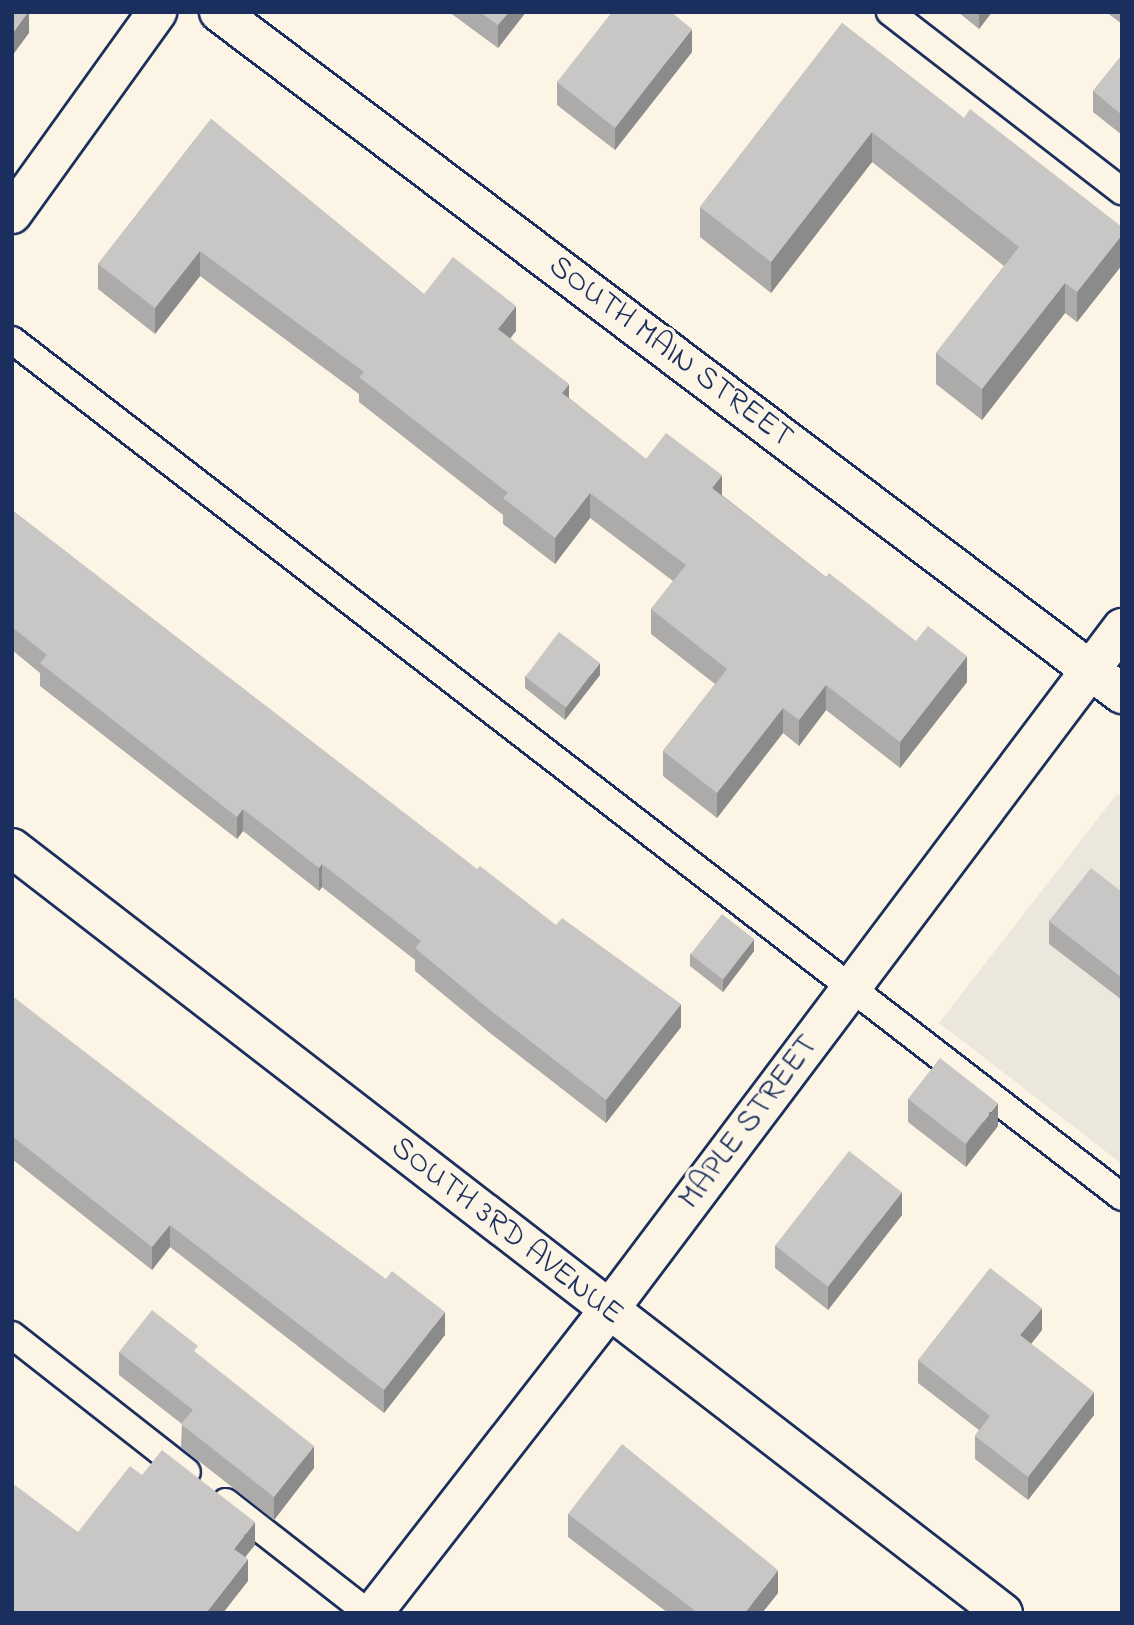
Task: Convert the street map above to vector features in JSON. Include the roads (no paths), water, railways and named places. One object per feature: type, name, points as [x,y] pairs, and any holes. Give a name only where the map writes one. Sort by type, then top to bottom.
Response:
[{"type":"street","points":[[12,214],[157,12]]},
{"type":"street","name":"SOUTH MAIN STREET","points":[[219,12],[1122,694]]},
{"type":"street","name":"MAPLE STREET","points":[[370,1613],[608,1311],[1122,628]]},
{"type":"street","name":"SOUTH 3RD AVENUE","points":[[12,848],[608,1311],[1003,1613]]},
{"type":"lane","points":[[890,12],[1122,191]]},
{"type":"lane","points":[[12,340],[1122,1197]]},
{"type":"lane","points":[[12,1335],[370,1613]]}]
